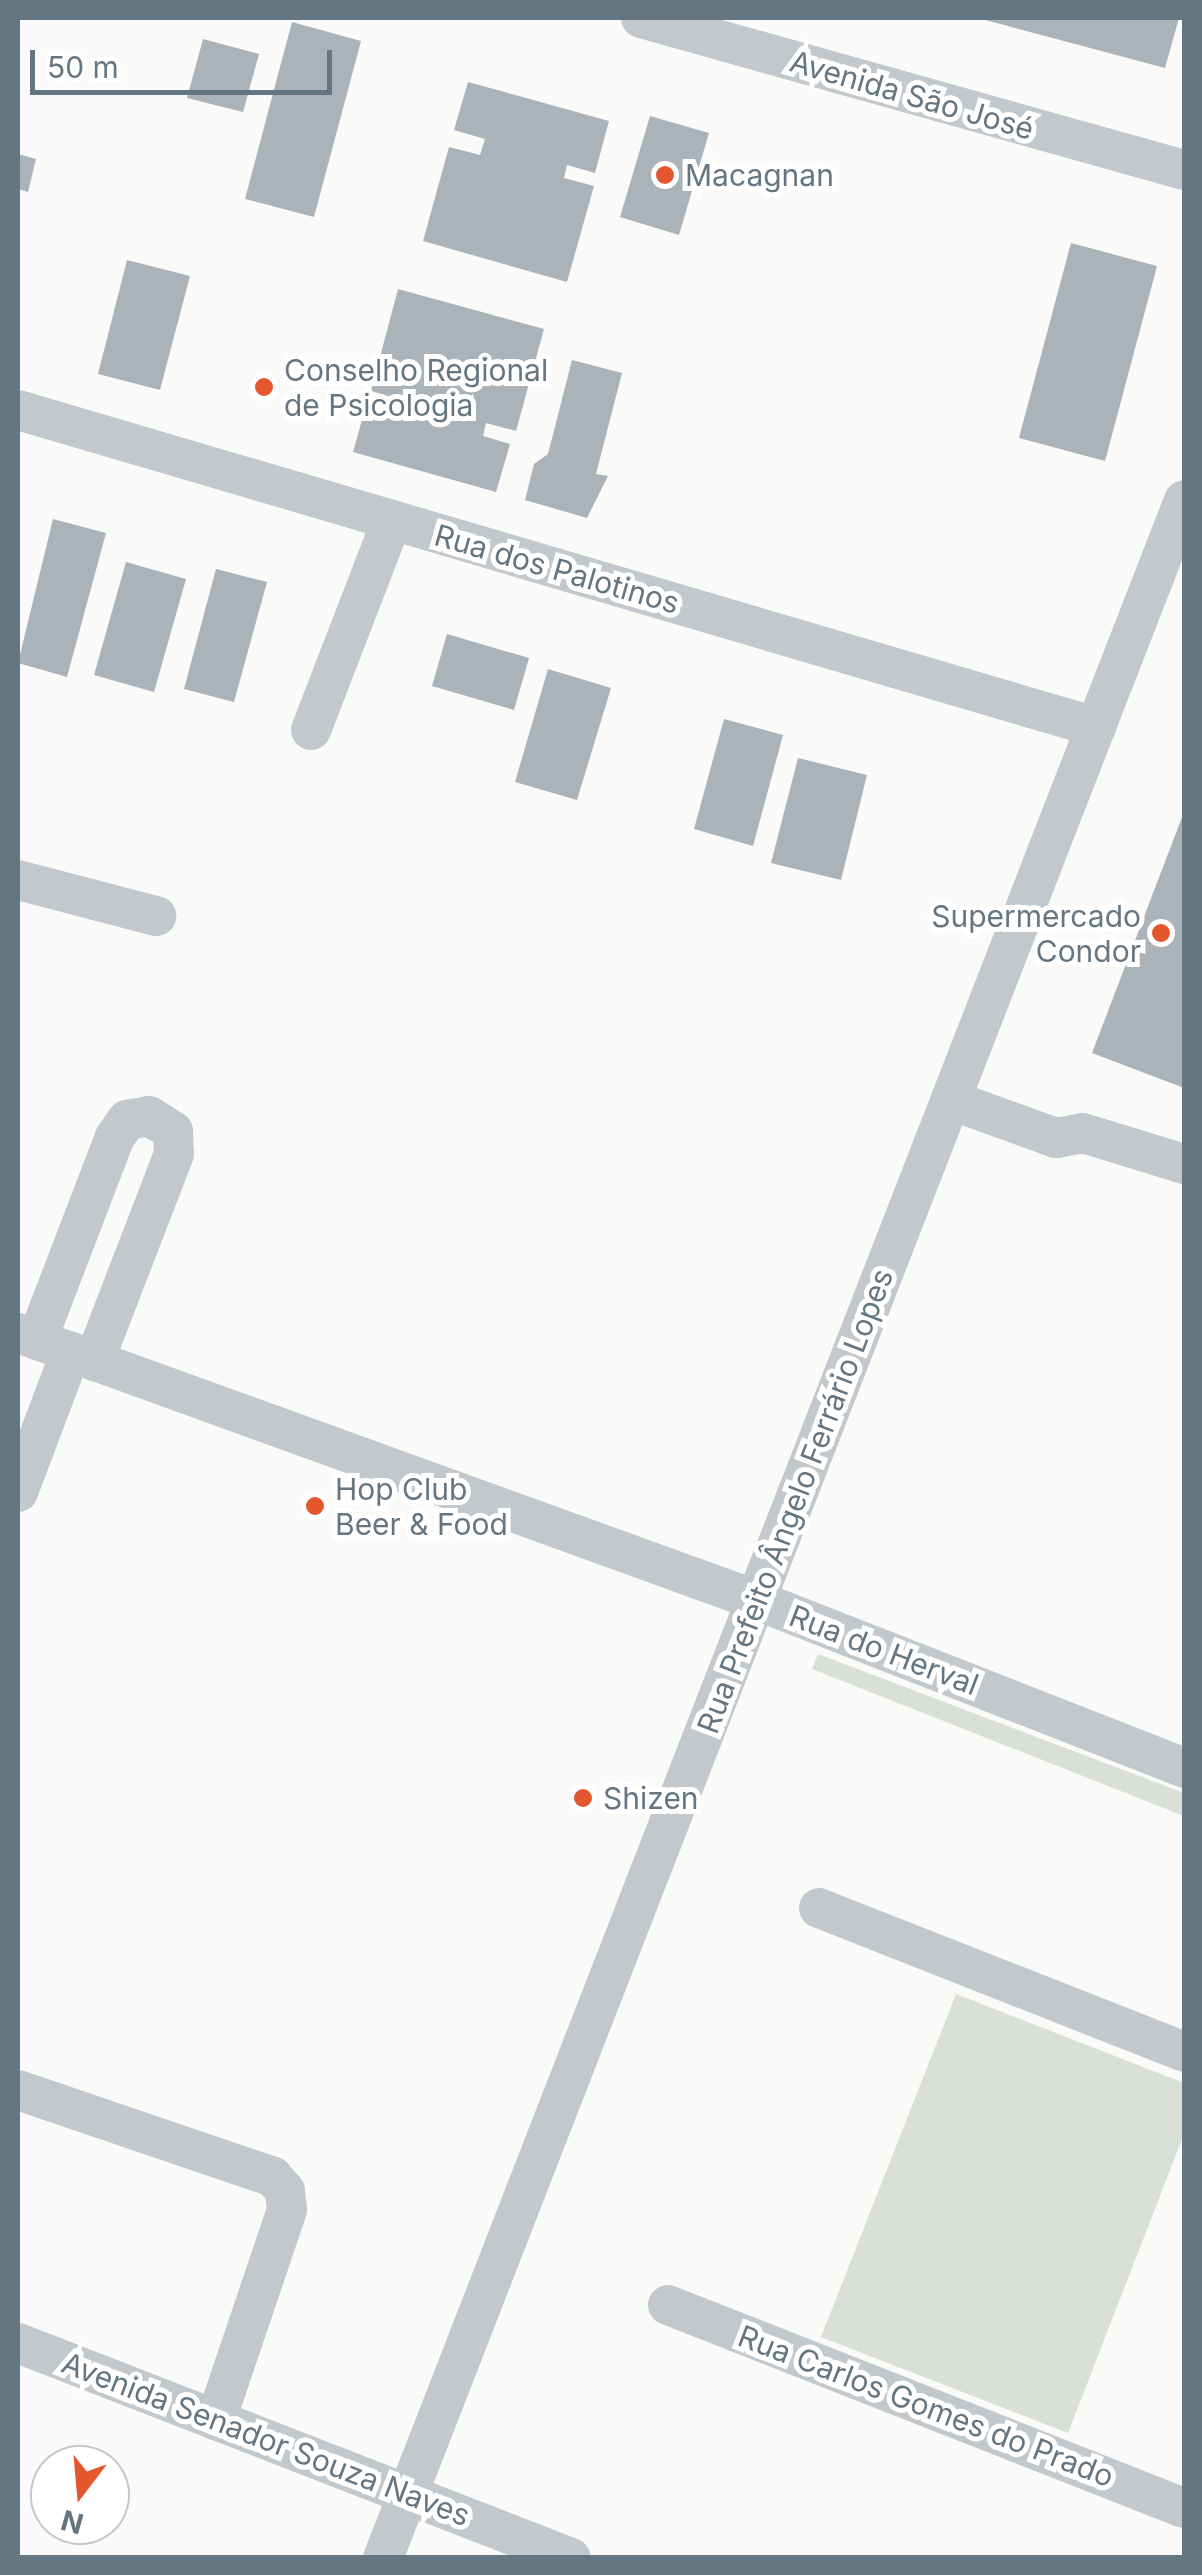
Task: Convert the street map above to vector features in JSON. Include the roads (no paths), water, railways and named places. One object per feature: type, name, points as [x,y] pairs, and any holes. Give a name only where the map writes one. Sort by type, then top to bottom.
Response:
[{"type":"street","name":"Avenida São José","points":[[641,18],[1184,170]]},
{"type":"street","name":"Rua dos Palotinos","points":[[18,410],[1096,727]]},
{"type":"street","name":"Rua Prefeito Ângelo Ferrário Lopes","points":[[383,2558],[1184,500]]},
{"type":"street","points":[[311,730],[392,520]]},
{"type":"street","points":[[18,880],[156,916]]},
{"type":"street","points":[[955,1089],[1066,1118],[1083,1133],[1184,1164]]},
{"type":"street","points":[[18,1492],[55,1346],[115,1137],[127,1120],[149,1116],[173,1131],[174,1154],[55,1346]]},
{"type":"street","name":"Rua do Herval","points":[[55,1346],[756,1600],[1184,1768]]},
{"type":"street","points":[[819,1908],[1184,2052]]},
{"type":"street","points":[[18,2090],[273,2178],[284,2191],[287,2210],[216,2420]]},
{"type":"street","name":"Rua Carlos Gomes do Prado","points":[[668,2305],[1184,2508]]},
{"type":"street","name":"Avenida Senador Souza Naves","points":[[18,2343],[571,2558]]},
{"type":"place","name":"Macagnan","points":[[665,175]]},
{"type":"place","name":"Conselho Regional de Psicologia","points":[[264,387]]},
{"type":"place","name":"Supermercado Condor","points":[[1161,933]]},
{"type":"place","name":"Hop Club Beer & Food","points":[[315,1506]]},
{"type":"place","name":"Shizen","points":[[583,1798]]}]
